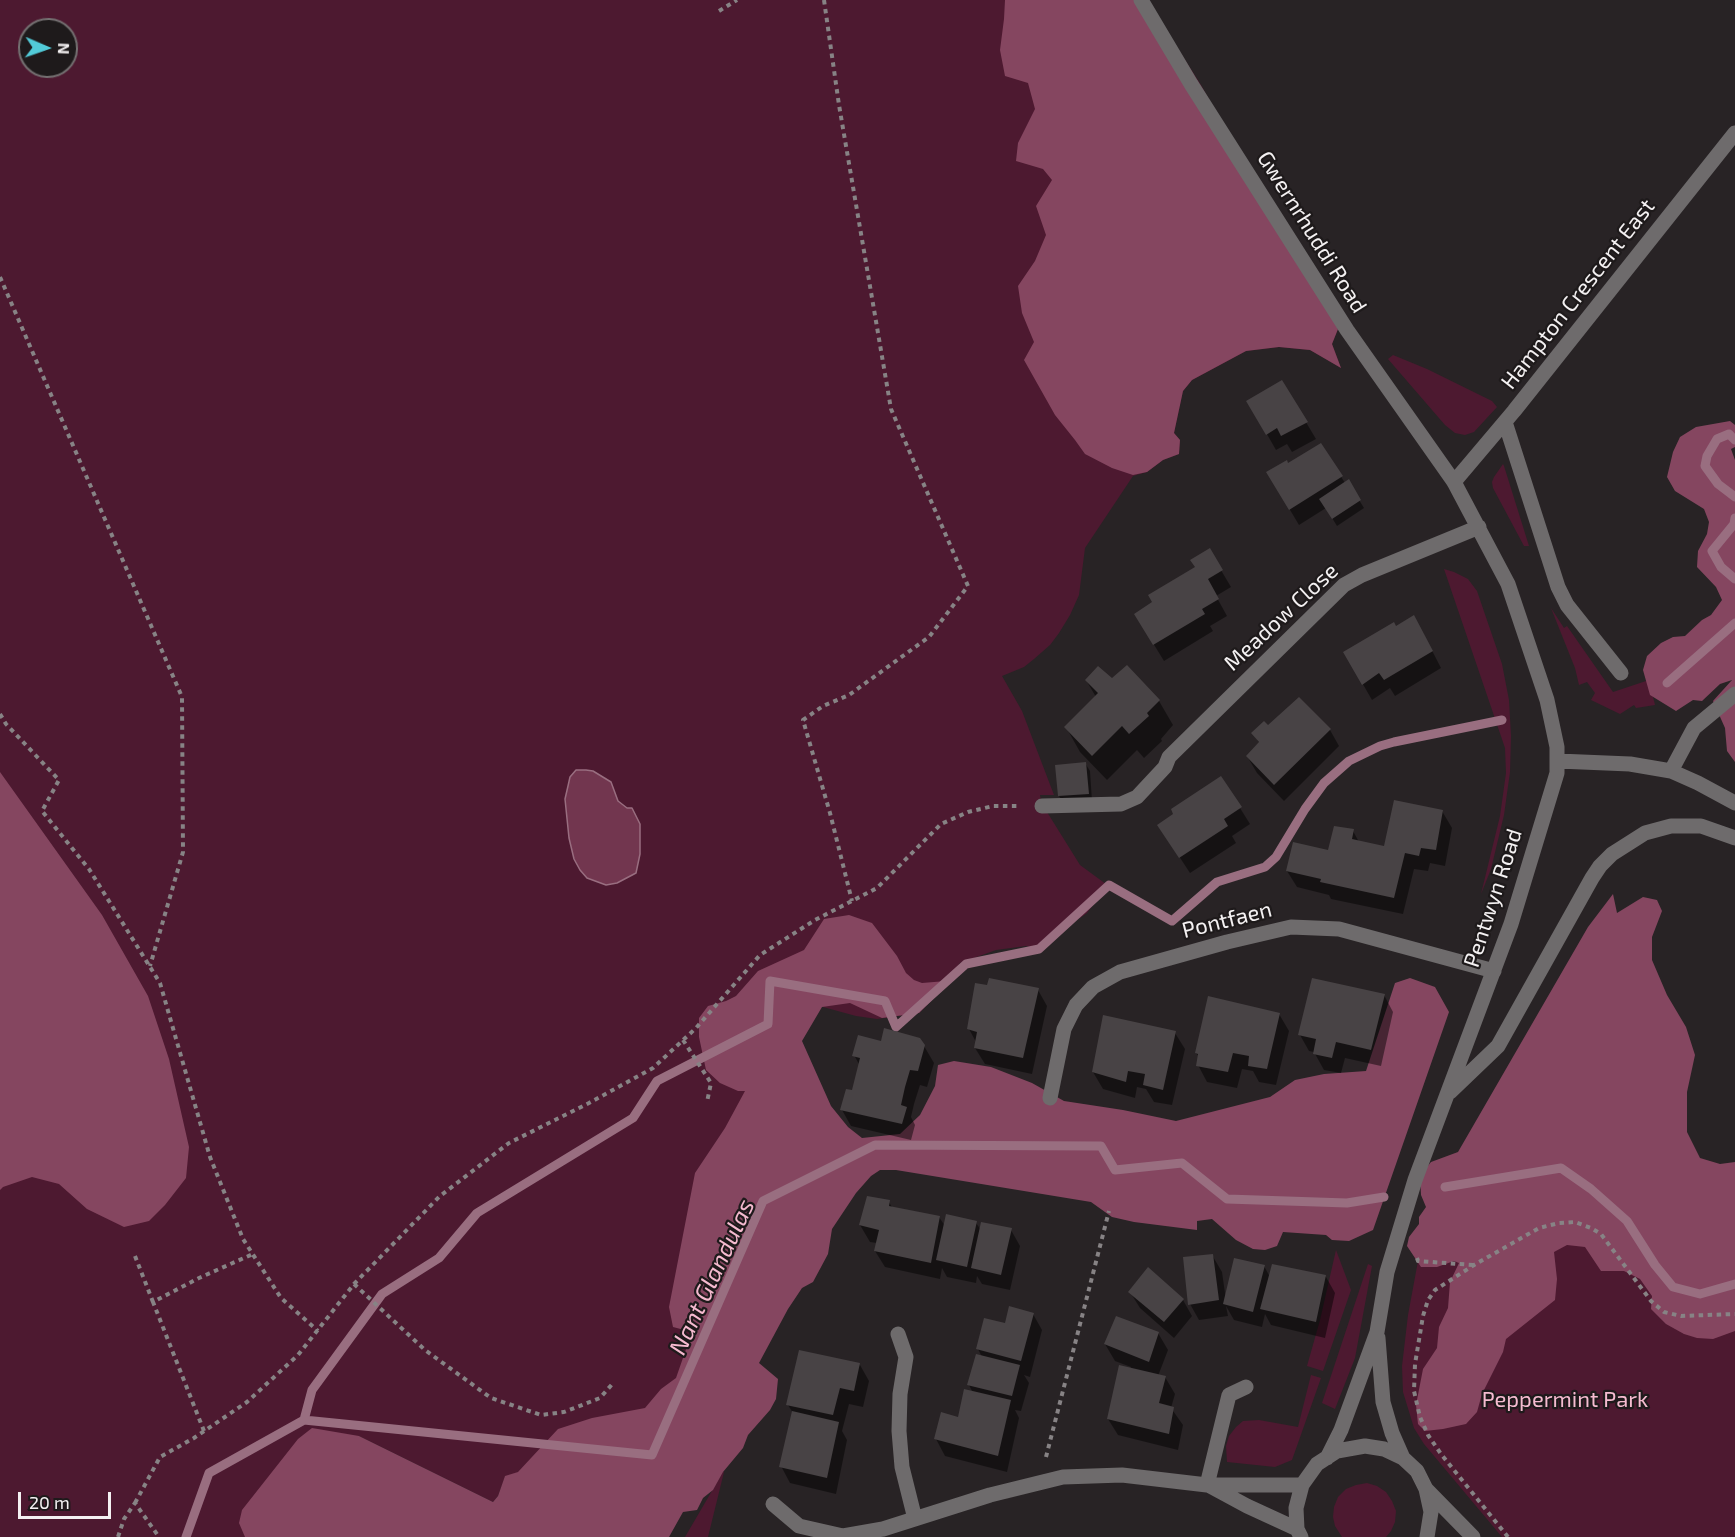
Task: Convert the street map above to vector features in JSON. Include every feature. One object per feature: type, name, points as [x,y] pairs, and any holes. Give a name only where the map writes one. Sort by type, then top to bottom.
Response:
[{"type":"street","name":"Gwernrhuddi Road","points":[[1141,0],[1191,84],[1347,330],[1454,482]]},
{"type":"street","name":"Hampton Crescent East","points":[[1454,482],[1505,422],[1735,133]]},
{"type":"street","points":[[1505,422],[1558,587],[1567,604],[1621,673]]},
{"type":"street","name":"Pentwyn Road","points":[[1327,1458],[1341,1430],[1377,1332],[1388,1272],[1415,1180],[1511,924],[1557,772],[1558,761],[1553,725],[1521,619],[1504,577],[1454,482]]},
{"type":"street","name":"Meadow Close","points":[[1042,806],[1121,804],[1137,797],[1165,766],[1169,757],[1344,585],[1362,575],[1479,527]]},
{"type":"street","points":[[1671,771],[1694,728],[1735,694]]},
{"type":"street","points":[[1558,761],[1630,764],[1671,771],[1735,803]]},
{"type":"street","points":[[1446,1096],[1498,1046],[1586,887],[1600,866],[1612,854],[1645,833],[1671,826],[1701,825],[1735,838]]},
{"type":"street","name":"Pontfaen","points":[[1050,1098],[1064,1029],[1076,1005],[1094,987],[1120,972],[1291,927],[1339,929],[1494,970]]},
{"type":"street","name":"Pentwyn Road","points":[[1377,1332],[1386,1418],[1403,1458]]},
{"type":"street","points":[[898,1334],[906,1357],[900,1394],[899,1431],[902,1467],[915,1519]]},
{"type":"street","points":[[1207,1485],[1229,1395],[1246,1387]]},
{"type":"street","points":[[1299,1533],[1296,1508],[1302,1485],[1317,1464],[1337,1451],[1365,1446],[1384,1449],[1403,1458],[1417,1471],[1426,1489],[1431,1512],[1427,1537]]},
{"type":"street","points":[[773,1504],[799,1526],[843,1536],[866,1533],[1041,1481],[1088,1475],[1122,1475],[1207,1485],[1302,1485]]},
{"type":"street","points":[[1207,1485],[1299,1533]]},
{"type":"street","points":[[1426,1489],[1473,1537]]},
{"type":"path","points":[[719,11],[737,0]]},
{"type":"path","points":[[824,0],[839,105],[891,409],[968,586],[929,637],[849,695],[823,706],[804,720],[852,901]]},
{"type":"path","points":[[0,277],[182,698],[183,852],[150,966]]},
{"type":"path","points":[[0,714],[59,780],[42,811],[89,869],[160,983],[210,1157],[243,1239],[281,1298],[318,1330]]},
{"type":"path","points":[[118,1537],[124,1519],[159,1457],[204,1431],[247,1402],[298,1355],[354,1284],[440,1196],[509,1143],[653,1068],[684,1042],[760,955],[814,920],[877,888],[941,824],[968,812],[993,806],[1042,806]]},
{"type":"path","points":[[684,1042],[711,1083],[707,1102]]},
{"type":"path","points":[[1041,1481],[1109,1211]]},
{"type":"path","points":[[1508,1537],[1428,1435],[1420,1417],[1414,1391],[1418,1344],[1428,1300],[1440,1286],[1539,1228],[1575,1222],[1601,1234],[1651,1301],[1664,1312],[1681,1316],[1735,1314]]},
{"type":"path","points":[[153,1302],[253,1254]]},
{"type":"path","points":[[135,1256],[204,1431]]},
{"type":"path","points":[[1418,1262],[1474,1265]]},
{"type":"path","points":[[354,1284],[425,1350],[491,1398],[541,1415],[564,1412],[600,1398],[614,1382]]},
{"type":"path","points":[[135,1503],[159,1537]]},
{"type":"green space","points":[[0,0],[1147,0],[1201,85],[1338,329],[1332,344],[1341,368],[1310,350],[1279,347],[1246,351],[1192,380],[1183,391],[1174,433],[1180,440],[1179,454],[1163,460],[1147,472],[1133,476],[1085,548],[1079,595],[1059,633],[1050,645],[1024,667],[1002,676],[1022,711],[1054,795],[1040,795],[1043,811],[1047,812],[1080,865],[1110,887],[1102,893],[1087,913],[1069,921],[1061,931],[1038,949],[1026,946],[996,950],[960,963],[938,993],[919,1013],[877,1019],[856,1016],[801,1001],[708,1408],[505,1477],[498,1496],[493,1502],[359,1436],[254,1537],[0,1537]]},
{"type":"green space","points":[[1393,355],[1492,401],[1497,407],[1474,432],[1465,435],[1455,433],[1445,425],[1388,359]]},
{"type":"green space","points":[[1503,464],[1529,546],[1524,546],[1493,488],[1494,477]]},
{"type":"green space","points":[[1444,569],[1468,579],[1477,591],[1502,664],[1509,700],[1510,772],[1504,815],[1491,869],[1481,894],[1500,816],[1506,773],[1505,748]]},
{"type":"green space","points":[[1551,608],[1564,628],[1567,626],[1613,692],[1649,680],[1655,705],[1636,708],[1634,705],[1620,714],[1591,700],[1595,693],[1587,682],[1579,685],[1575,668]]},
{"type":"green space","name":"Peppermint Park","points":[[1558,1215],[1735,1309],[1735,1537],[1502,1537],[1424,1444],[1414,1428],[1403,1392],[1402,1366],[1418,1261]]},
{"type":"green space","points":[[1336,1250],[1351,1290],[1323,1371],[1307,1366]]},
{"type":"green space","points":[[1368,1264],[1372,1266],[1355,1358],[1335,1409],[1322,1403]]},
{"type":"green space","points":[[1311,1375],[1321,1378],[1292,1460],[1275,1467],[1227,1462],[1226,1446],[1229,1436],[1243,1421],[1259,1420],[1298,1427]]},
{"type":"green space","points":[[723,1472],[708,1537],[685,1537]]},
{"type":"green space","points":[[1367,1483],[1386,1492],[1392,1501],[1396,1511],[1391,1531],[1386,1537],[1342,1537],[1335,1526],[1333,1517],[1338,1497],[1346,1489]]},
{"type":"shaded area","points":[[1005,0],[1147,0],[1267,195],[1338,329],[1332,344],[1341,368],[1310,350],[1279,347],[1246,351],[1192,380],[1183,391],[1174,433],[1180,440],[1179,454],[1163,460],[1147,472],[1133,475],[1112,468],[1085,454],[1055,415],[1024,360],[1034,342],[1022,313],[1018,286],[1035,261],[1046,235],[1036,206],[1052,180],[1043,169],[1016,161],[1018,143],[1035,109],[1028,83],[1005,76],[1000,50]]},
{"type":"shaded area","points":[[1730,421],[1735,425],[1735,447],[1731,449],[1735,460],[1735,762],[1727,751],[1725,728],[1713,701],[1732,680],[1720,684],[1702,701],[1693,700],[1676,711],[1650,695],[1643,670],[1647,656],[1661,643],[1673,637],[1685,636],[1711,615],[1722,600],[1716,587],[1697,567],[1698,551],[1707,534],[1709,522],[1704,509],[1675,491],[1667,477],[1673,452],[1680,437],[1696,427]]},
{"type":"shaded area","points":[[576,770],[593,771],[611,782],[618,801],[627,808],[632,808],[640,824],[640,854],[636,873],[617,883],[606,885],[587,878],[574,859],[569,838],[565,799],[570,777]]},
{"type":"shaded area","points":[[0,772],[102,915],[148,996],[169,1059],[189,1147],[186,1178],[149,1221],[124,1227],[87,1209],[59,1184],[32,1177],[0,1190]]},
{"type":"shaded area","points":[[1613,894],[1617,913],[1643,897],[1657,900],[1662,911],[1652,937],[1652,960],[1667,995],[1686,1027],[1695,1055],[1687,1092],[1687,1132],[1700,1158],[1720,1164],[1735,1162],[1735,1331],[1713,1339],[1684,1334],[1666,1324],[1651,1309],[1652,1296],[1640,1279],[1624,1271],[1601,1271],[1585,1247],[1567,1245],[1554,1252],[1557,1279],[1555,1300],[1506,1339],[1503,1352],[1482,1394],[1477,1412],[1466,1424],[1425,1431],[1418,1424],[1416,1405],[1423,1369],[1437,1348],[1439,1327],[1448,1308],[1450,1282],[1459,1263],[1454,1261],[1437,1267],[1421,1267],[1407,1246],[1409,1237],[1419,1224],[1419,1217],[1426,1207],[1421,1195],[1420,1176],[1431,1162],[1458,1152],[1588,927]]},
{"type":"shaded area","points":[[849,915],[872,923],[897,956],[906,973],[914,980],[922,983],[946,981],[919,1013],[882,1018],[850,1003],[822,1007],[802,1041],[831,1106],[848,1127],[862,1138],[900,1134],[920,1115],[935,1086],[938,1065],[954,1061],[991,1067],[1032,1083],[1064,1101],[1176,1121],[1270,1097],[1295,1080],[1324,1074],[1366,1071],[1395,983],[1410,978],[1435,987],[1449,1012],[1373,1230],[1349,1241],[1332,1240],[1326,1235],[1283,1232],[1277,1246],[1265,1250],[1253,1249],[1236,1240],[1212,1219],[1197,1221],[1197,1230],[1134,1222],[1112,1217],[1091,1202],[896,1170],[880,1170],[871,1176],[856,1193],[832,1229],[828,1254],[813,1282],[802,1288],[788,1309],[759,1363],[778,1379],[776,1399],[770,1410],[748,1435],[743,1448],[723,1472],[713,1490],[703,1498],[697,1510],[683,1512],[669,1537],[245,1537],[239,1523],[242,1510],[298,1439],[312,1428],[359,1436],[493,1502],[498,1496],[505,1476],[518,1472],[558,1429],[592,1418],[645,1408],[661,1389],[676,1378],[692,1332],[673,1327],[669,1307],[695,1173],[725,1128],[745,1091],[738,1091],[720,1083],[706,1070],[699,1037],[699,1018],[708,1006],[736,996],[758,971],[804,950],[824,919]]},
{"type":"building","points":[[1282,380],[1308,422],[1281,436],[1277,428],[1266,435],[1246,401]]},
{"type":"building","points":[[1321,443],[1343,476],[1289,510],[1266,472],[1287,460],[1288,463]]},
{"type":"building","points":[[1349,479],[1361,500],[1332,519],[1319,499]]},
{"type":"building","points":[[1210,548],[1223,570],[1208,579],[1219,599],[1202,609],[1205,614],[1153,645],[1134,614],[1152,602],[1148,595],[1195,567],[1190,560]]},
{"type":"building","points":[[1414,615],[1433,651],[1384,680],[1379,673],[1362,685],[1343,652],[1394,622],[1396,626]]},
{"type":"building","points":[[1127,665],[1160,700],[1147,713],[1149,716],[1129,734],[1122,726],[1092,756],[1064,727],[1098,693],[1085,680],[1098,666],[1112,678]]},
{"type":"building","points":[[1299,697],[1331,729],[1274,785],[1246,756],[1259,742],[1251,733],[1264,721],[1268,725]]},
{"type":"building","points":[[1086,762],[1089,794],[1058,796],[1055,765]]},
{"type":"building","points":[[1221,776],[1242,807],[1224,819],[1228,826],[1179,858],[1157,825],[1173,814],[1171,809]]},
{"type":"building","points":[[1394,800],[1443,810],[1436,850],[1421,848],[1419,856],[1405,853],[1394,898],[1320,882],[1321,879],[1286,871],[1293,842],[1328,850],[1334,826],[1354,829],[1352,839],[1384,846]]},
{"type":"building","points":[[989,978],[1039,988],[1023,1058],[974,1048],[977,1032],[967,1029],[975,983],[987,985]]},
{"type":"building","points":[[1312,978],[1385,994],[1371,1050],[1336,1042],[1332,1058],[1313,1054],[1316,1039],[1298,1035]]},
{"type":"building","points":[[1208,996],[1280,1013],[1267,1069],[1248,1066],[1249,1056],[1233,1053],[1228,1072],[1196,1066],[1198,1054],[1195,1053]]},
{"type":"building","points":[[1103,1015],[1176,1031],[1163,1090],[1143,1085],[1145,1074],[1128,1071],[1126,1082],[1092,1072]]},
{"type":"building","points":[[884,1028],[920,1038],[925,1045],[918,1071],[910,1070],[905,1087],[901,1105],[907,1107],[902,1124],[840,1110],[846,1089],[852,1090],[860,1058],[852,1056],[858,1035],[881,1041]]},
{"type":"building","points":[[867,1196],[890,1200],[889,1206],[940,1216],[931,1263],[874,1251],[879,1230],[859,1225]]},
{"type":"building","points":[[946,1214],[977,1221],[967,1267],[936,1260]]},
{"type":"building","points":[[981,1222],[1012,1228],[1001,1275],[971,1268]]},
{"type":"building","points":[[1213,1254],[1219,1300],[1188,1305],[1183,1257]]},
{"type":"building","points":[[1234,1258],[1265,1265],[1253,1312],[1223,1304]]},
{"type":"building","points":[[1272,1264],[1326,1275],[1316,1322],[1260,1309]]},
{"type":"building","points":[[1148,1267],[1184,1299],[1164,1322],[1128,1292]]},
{"type":"building","points":[[1009,1306],[1034,1313],[1021,1361],[976,1349],[984,1318],[1005,1323]]},
{"type":"building","points":[[1116,1316],[1159,1332],[1149,1362],[1104,1344]]},
{"type":"building","points":[[799,1350],[860,1363],[854,1391],[840,1388],[833,1415],[786,1405]]},
{"type":"building","points":[[976,1354],[1020,1365],[1012,1396],[967,1385]]},
{"type":"building","points":[[1119,1365],[1166,1376],[1159,1403],[1174,1407],[1169,1434],[1107,1419]]},
{"type":"building","points":[[964,1389],[1011,1400],[998,1456],[934,1439],[941,1412],[958,1417]]},
{"type":"building","points":[[792,1411],[839,1422],[827,1478],[779,1467]]},
{"type":"waterway","points":[[1735,440],[1729,434],[1717,439],[1707,456],[1705,466],[1718,484],[1735,497]]},
{"type":"waterway","points":[[1735,518],[1734,524],[1712,551],[1721,567],[1735,579]]},
{"type":"waterway","points":[[1667,683],[1735,623]]},
{"type":"waterway","points":[[304,1420],[312,1390],[382,1294],[439,1258],[477,1213],[633,1118],[657,1081],[768,1024],[770,981],[885,1001],[896,1027],[966,964],[1039,949],[1109,885],[1172,921],[1217,882],[1265,867],[1276,857],[1324,783],[1349,761],[1394,742],[1502,720]]},
{"type":"waterway","name":"Nant Glandulas","points":[[186,1537],[209,1473],[304,1420],[652,1455],[763,1201],[875,1145],[1101,1146],[1115,1170],[1182,1163],[1227,1199],[1347,1203],[1384,1197]]},
{"type":"waterway","name":"Nant Glandulas","points":[[1445,1187],[1561,1168],[1591,1189],[1627,1221],[1655,1265],[1673,1287],[1700,1294],[1735,1284]]}]
